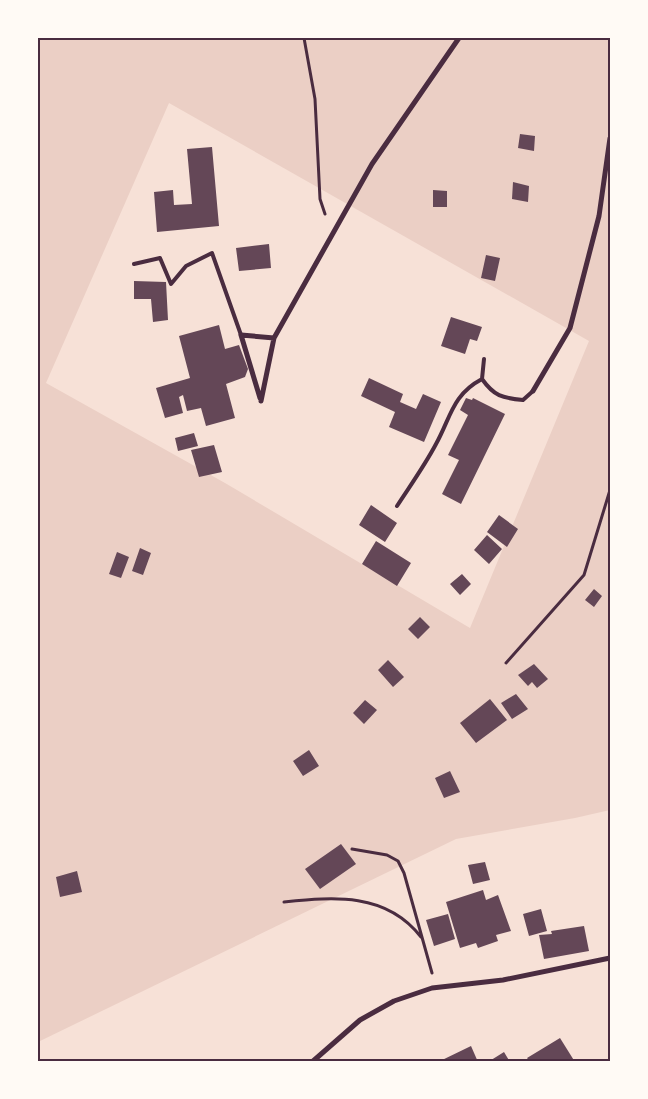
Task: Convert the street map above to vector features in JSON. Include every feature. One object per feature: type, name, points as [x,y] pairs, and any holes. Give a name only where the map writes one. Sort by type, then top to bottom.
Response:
[{"type":"street","points":[[274,338],[242,335],[260,401],[274,338],[372,164],[459,38]]},
{"type":"street","points":[[533,392],[570,328],[599,216],[610,138]]},
{"type":"street","points":[[312,1062],[360,1020],[394,1001],[432,988],[503,980],[610,958]]},
{"type":"lane","points":[[134,264],[160,258],[170,284],[186,266],[212,254],[242,335]]},
{"type":"lane","points":[[484,359],[482,379],[491,391],[506,399],[523,400],[533,392]]},
{"type":"lane","points":[[396,506],[436,444],[454,405],[470,385],[482,379]]},
{"type":"path","points":[[304,38],[315,99],[320,199],[332,234]]},
{"type":"path","points":[[506,663],[584,576],[610,490]]},
{"type":"path","points":[[352,850],[387,855],[398,861],[404,873],[432,970],[432,988]]},
{"type":"path","points":[[284,902],[322,898],[352,899],[392,911],[414,928],[423,939]]},
{"type":"shaded area","points":[[38,38],[610,38],[610,810],[456,839],[38,1042]],"holes":[[[169,103],[589,341],[470,628],[225,483],[46,383]]]},
{"type":"building","points":[[520,134],[535,136],[534,151],[518,148]]},
{"type":"building","points":[[212,147],[219,226],[157,232],[154,192],[173,190],[174,205],[192,204],[187,149]]},
{"type":"building","points":[[513,182],[529,186],[528,202],[512,199]]},
{"type":"building","points":[[433,190],[447,191],[447,207],[433,207]]},
{"type":"building","points":[[269,244],[271,268],[239,271],[236,248]]},
{"type":"building","points":[[486,255],[500,258],[495,281],[481,278]]},
{"type":"building","points":[[134,281],[166,282],[168,320],[153,322],[151,299],[134,299]]},
{"type":"building","points":[[451,317],[482,327],[477,341],[470,339],[465,354],[441,346]]},
{"type":"building","points":[[219,325],[225,349],[239,345],[248,369],[245,377],[226,384],[235,418],[206,426],[201,408],[187,411],[183,395],[179,397],[183,413],[165,418],[156,388],[190,378],[179,336]]},
{"type":"building","points":[[369,378],[403,394],[400,402],[416,409],[423,394],[441,402],[424,442],[389,427],[395,412],[361,396]]},
{"type":"building","points":[[466,398],[472,400],[473,398],[505,414],[461,504],[442,494],[459,460],[448,455],[468,415],[460,410]]},
{"type":"building","points":[[194,433],[198,446],[178,451],[175,438]]},
{"type":"building","points":[[214,445],[222,472],[199,477],[191,450]]},
{"type":"building","points":[[371,505],[397,523],[385,542],[359,525]]},
{"type":"building","points":[[499,515],[518,529],[507,547],[487,532]]},
{"type":"building","points":[[487,535],[502,549],[489,564],[474,550]]},
{"type":"building","points":[[376,541],[411,563],[397,586],[362,564]]},
{"type":"building","points":[[140,548],[151,553],[143,575],[132,571]]},
{"type":"building","points":[[117,552],[129,557],[121,578],[109,574]]},
{"type":"building","points":[[462,574],[471,584],[460,595],[450,584]]},
{"type":"building","points":[[594,589],[602,596],[594,607],[585,600]]},
{"type":"building","points":[[420,617],[430,627],[418,639],[408,629]]},
{"type":"building","points":[[388,660],[404,677],[393,687],[378,670]]},
{"type":"building","points":[[534,664],[548,679],[537,688],[532,682],[528,686],[518,675]]},
{"type":"building","points":[[516,694],[528,709],[512,719],[501,703]]},
{"type":"building","points":[[490,699],[507,720],[476,743],[460,723]]},
{"type":"building","points":[[365,700],[377,710],[364,724],[353,713]]},
{"type":"building","points":[[309,750],[319,766],[303,776],[293,761]]},
{"type":"building","points":[[450,771],[460,792],[444,798],[435,778]]},
{"type":"building","points":[[341,844],[356,864],[320,889],[305,869]]},
{"type":"building","points":[[485,862],[490,880],[473,884],[468,865]]},
{"type":"building","points":[[77,871],[82,892],[60,897],[56,877]]},
{"type":"building","points":[[483,890],[486,900],[498,895],[511,931],[496,935],[498,941],[478,948],[476,943],[460,948],[446,902]]},
{"type":"building","points":[[541,909],[547,931],[529,936],[523,914]]},
{"type":"building","points":[[448,914],[455,939],[434,946],[426,920]]},
{"type":"building","points":[[584,926],[589,951],[544,959],[539,935],[552,934],[551,931]]},
{"type":"building","points":[[560,1038],[575,1062],[530,1062],[527,1058]]},
{"type":"building","points":[[471,1046],[478,1062],[438,1062]]},
{"type":"building","points":[[504,1052],[510,1062],[488,1062]]}]
